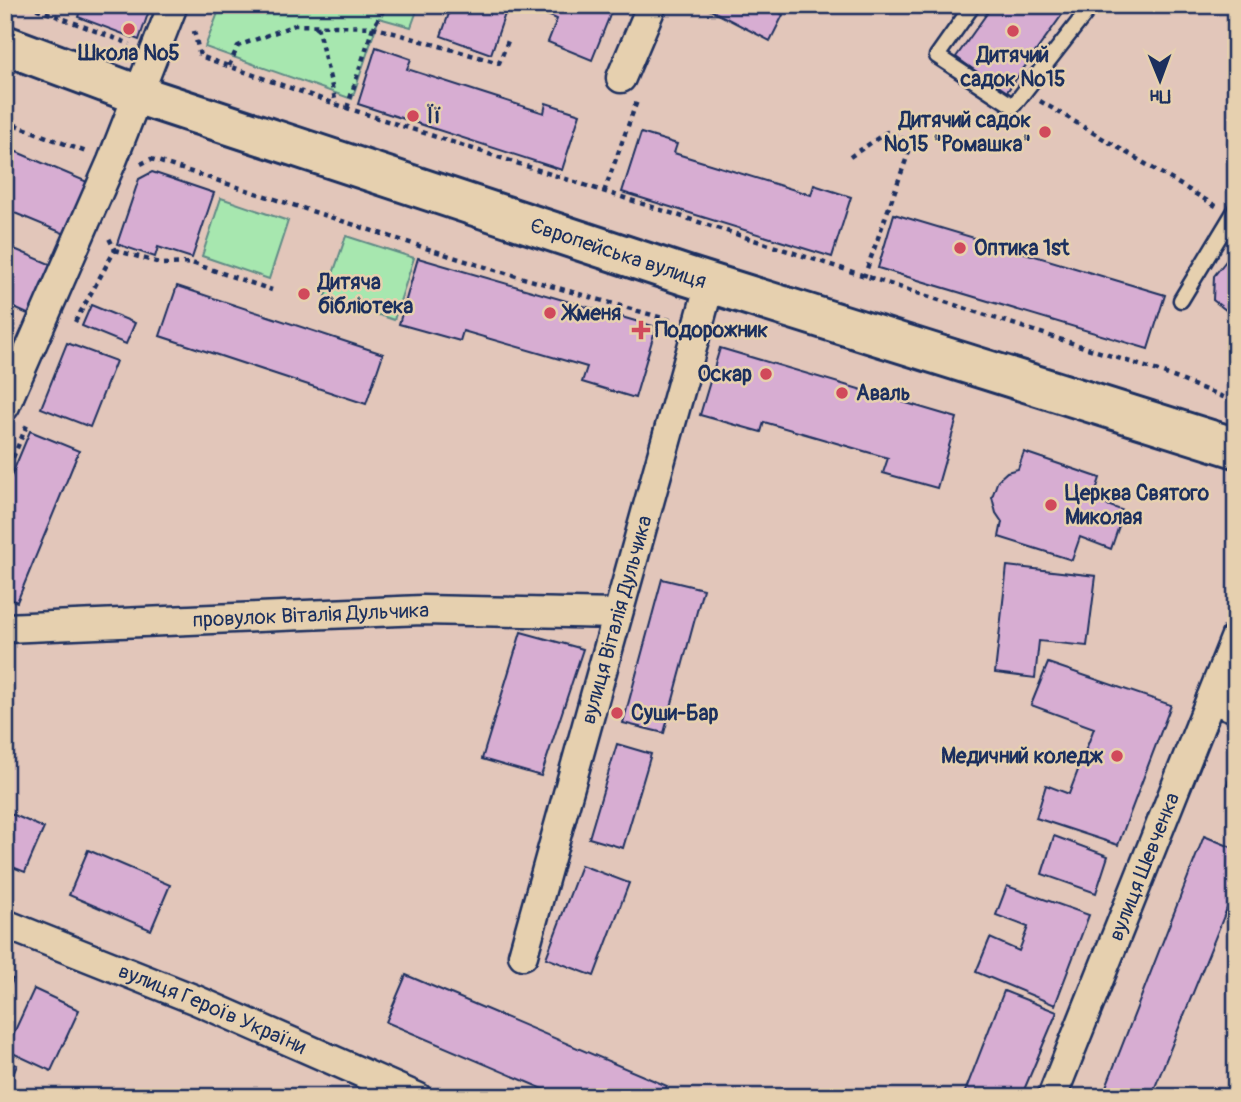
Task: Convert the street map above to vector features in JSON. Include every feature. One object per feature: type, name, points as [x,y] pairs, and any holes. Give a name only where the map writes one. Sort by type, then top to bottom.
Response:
[{"type":"street","points":[[5,406],[13,367],[139,95],[173,5]]},
{"type":"street","points":[[630,87],[652,5]]},
{"type":"street","name":"Європейська вулиця","points":[[5,45],[139,95],[710,283],[1236,449]]},
{"type":"street","name":"вулиця Віталія Дульчика","points":[[523,955],[710,283]]},
{"type":"street","name":"провулок Віталія Дульчика","points":[[5,628],[422,610],[617,614]]},
{"type":"street","name":"вулиця Шевченка","points":[[1052,1097],[1223,703],[1236,636]]},
{"type":"street","name":"вулиця Героїв України","points":[[5,923],[196,1000],[418,1097]]},
{"type":"lane","points":[[973,5],[937,56],[1013,106],[1092,5]]},
{"type":"lane","points":[[1181,300],[1233,213]]},
{"type":"path","points":[[27,5],[133,44]]},
{"type":"path","points":[[347,108],[373,27],[387,5]]},
{"type":"path","points":[[196,23],[193,32],[200,56],[347,108],[1158,371],[1236,402]]},
{"type":"path","points":[[229,66],[238,46],[295,25],[373,27],[499,63],[508,41]]},
{"type":"path","points":[[317,26],[336,104]]},
{"type":"path","points":[[604,192],[630,87]]},
{"type":"path","points":[[1025,91],[1233,213]]},
{"type":"path","points":[[5,121],[91,154]]},
{"type":"path","points":[[850,157],[887,132],[912,143],[864,277]]},
{"type":"path","points":[[135,168],[151,159],[478,265],[674,321]]},
{"type":"path","points":[[115,250],[163,264],[192,263],[272,290]]},
{"type":"green space","points":[[221,5],[419,5],[411,27],[379,18],[352,99],[205,47]]},
{"type":"green space","points":[[221,198],[288,221],[269,279],[202,256]]},
{"type":"green space","points":[[346,236],[414,258],[394,320],[325,297]]},
{"type":"building","name":"Школа №5","points":[[82,5],[151,5],[139,40],[78,17]]},
{"type":"building","points":[[452,5],[508,5],[491,54],[441,36]]},
{"type":"building","points":[[524,5],[614,5],[592,60],[548,42],[557,19]]},
{"type":"building","points":[[701,5],[772,5],[771,8],[783,15],[770,41]]},
{"type":"building","name":"Дитячий садок №15","points":[[993,5],[1069,5],[1006,93],[956,57]]},
{"type":"building","points":[[376,47],[411,59],[407,69],[544,113],[546,103],[580,114],[562,170],[358,104]]},
{"type":"building","points":[[641,133],[677,144],[674,153],[811,195],[814,185],[851,197],[832,257],[622,192]]},
{"type":"building","points":[[5,147],[92,184],[70,236],[5,209]]},
{"type":"building","points":[[152,172],[214,193],[192,258],[158,247],[155,257],[117,244],[139,179]]},
{"type":"building","points":[[894,214],[1165,295],[1148,349],[878,268]]},
{"type":"building","points":[[5,245],[52,265],[30,315],[5,304]]},
{"type":"building","points":[[1229,257],[1236,262],[1236,318],[1213,300],[1214,276]]},
{"type":"building","points":[[418,258],[656,327],[635,398],[582,382],[587,367],[463,331],[460,341],[399,324]]},
{"type":"building","points":[[177,286],[383,354],[366,404],[160,336]]},
{"type":"building","points":[[91,305],[135,323],[126,344],[82,326]]},
{"type":"building","points":[[67,343],[116,361],[90,427],[41,408]]},
{"type":"building","points":[[720,348],[957,418],[937,488],[883,473],[888,458],[764,422],[761,432],[700,415]]},
{"type":"building","points":[[30,431],[79,451],[17,602],[5,597],[5,491]]},
{"type":"building","name":"Церква Святого Миколая","points":[[1024,452],[1100,478],[1093,500],[1124,511],[1111,549],[1080,537],[1072,560],[999,537],[1002,522],[996,513],[992,497],[998,480],[1007,472],[1018,469]]},
{"type":"building","points":[[1007,566],[1096,576],[1087,646],[1039,641],[1035,678],[995,673]]},
{"type":"building","points":[[662,579],[703,589],[664,733],[623,723]]},
{"type":"building","points":[[521,632],[583,649],[541,776],[482,759]]},
{"type":"building","name":"Медичний коледж","points":[[1048,663],[1171,705],[1118,845],[1036,818],[1046,785],[1069,794],[1094,728],[1031,705]]},
{"type":"building","points":[[617,744],[651,754],[623,848],[589,838]]},
{"type":"building","points":[[1236,764],[1236,788],[1227,784]]},
{"type":"building","points":[[5,811],[44,828],[25,872],[5,864]]},
{"type":"building","points":[[1054,836],[1108,856],[1096,893],[1042,874]]},
{"type":"building","points":[[1204,836],[1236,849],[1236,886],[1151,1097],[1102,1097]]},
{"type":"building","points":[[88,850],[170,885],[151,930],[69,895]]},
{"type":"building","points":[[581,865],[629,883],[594,976],[546,958]]},
{"type":"building","points":[[1007,886],[1089,915],[1055,1005],[976,972],[990,938],[1019,951],[1028,927],[996,915]]},
{"type":"building","points":[[406,975],[667,1086],[662,1097],[562,1097],[386,1022]]},
{"type":"building","points":[[5,977],[13,979],[5,1000]]},
{"type":"building","points":[[34,989],[79,1010],[51,1071],[6,1050]]},
{"type":"building","points":[[1004,991],[1057,1012],[1021,1097],[963,1097]]},
{"type":"building","points":[[5,1060],[17,1065],[6,1092],[5,1092]]},
{"type":"place","name":"Школа №5","points":[[129,29]]},
{"type":"place","name":"Дитячий садок №15","points":[[1013,31]]},
{"type":"place","name":"Її","points":[[413,116]]},
{"type":"place","name":"Дитячий садок №15 \"Ромашка\"","points":[[1045,132]]},
{"type":"place","name":"Оптика 1st","points":[[960,248]]},
{"type":"place","name":"Дитяча бібліотека","points":[[304,294]]},
{"type":"place","name":"Жменя","points":[[550,313]]},
{"type":"place","name":"Подорожник","points":[[641,330]]},
{"type":"place","name":"Оскар","points":[[766,374]]},
{"type":"place","name":"Аваль","points":[[842,393]]},
{"type":"place","name":"Церква Святого Миколая","points":[[1051,505]]},
{"type":"place","name":"Суши-Бар","points":[[617,713]]},
{"type":"place","name":"Медичний коледж","points":[[1117,756]]}]
